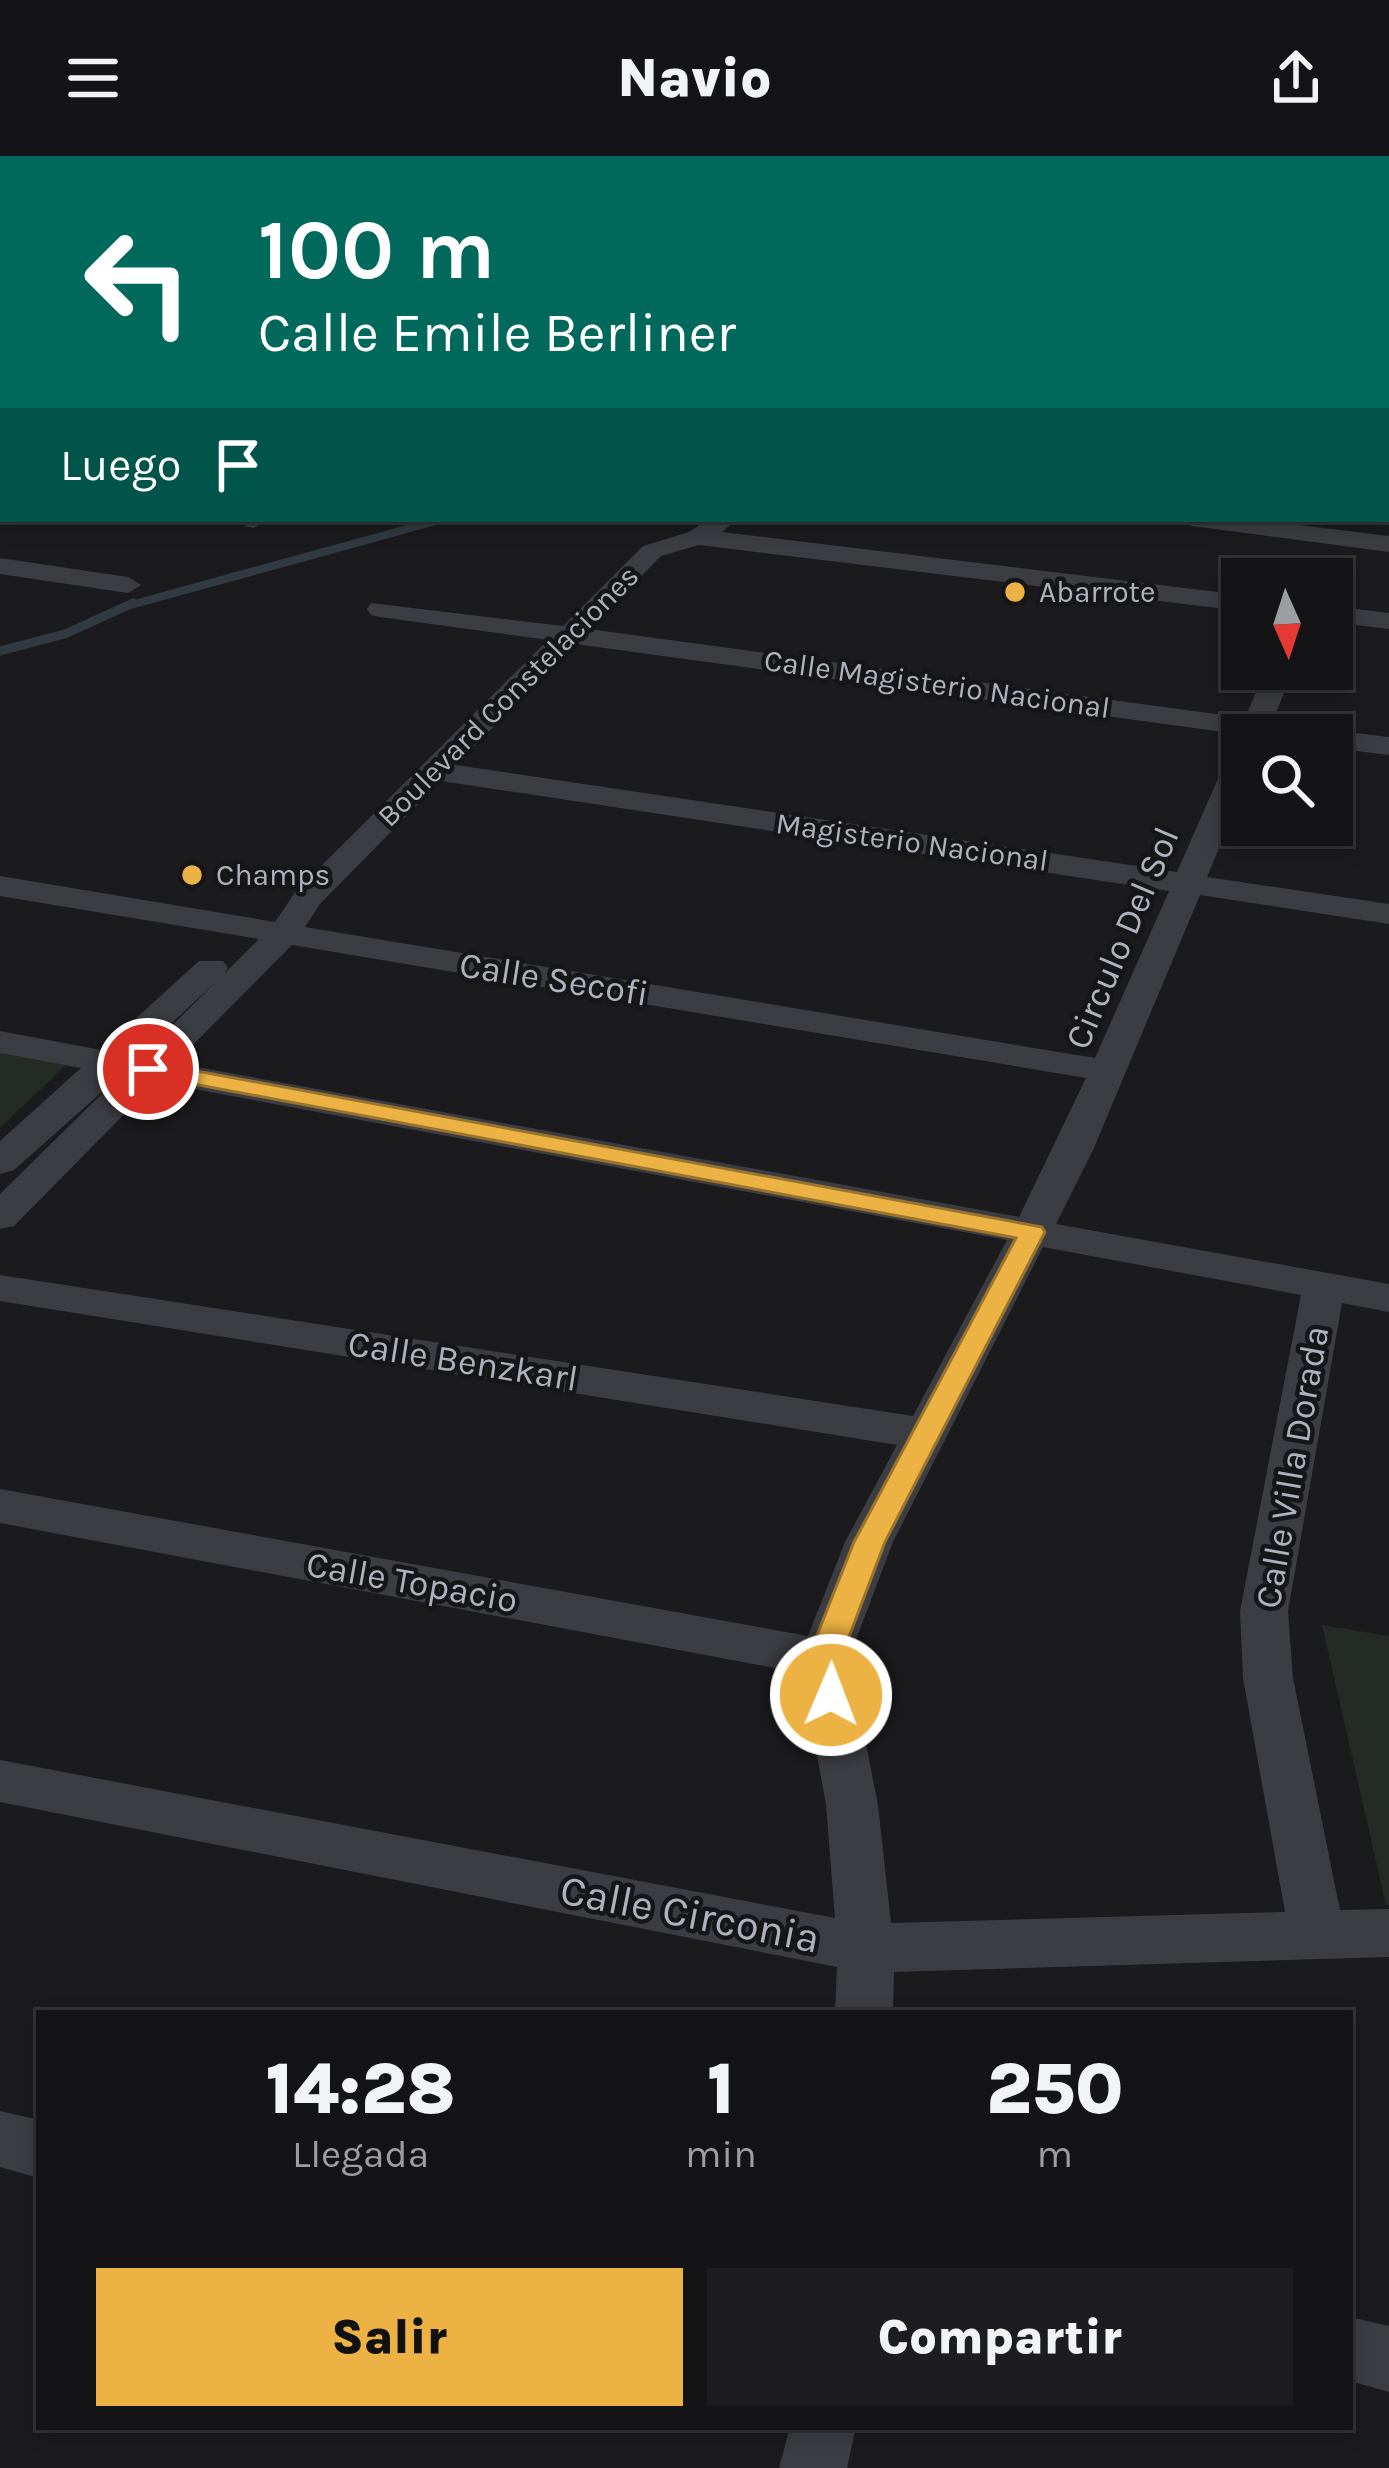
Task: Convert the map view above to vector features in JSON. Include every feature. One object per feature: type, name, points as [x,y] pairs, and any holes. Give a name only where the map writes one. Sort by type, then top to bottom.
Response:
[{"type":"street","name":"Boulevard Constelaciones","points":[[0,1162],[109,1062],[308,898],[652,551],[698,536],[720,522]]},
{"type":"street","points":[[1216,522],[1389,544]]},
{"type":"street","points":[[698,536],[1221,600]]},
{"type":"street","points":[[0,566],[128,585]]},
{"type":"street","name":"Calle Magisterio Nacional","points":[[380,609],[1221,735]]},
{"type":"street","points":[[1353,617],[1389,621]]},
{"type":"street","points":[[1353,742],[1389,746]]},
{"type":"street","name":"Magisterio Nacional","points":[[434,771],[1389,914]]},
{"type":"street","name":"Circulo Del Sol","points":[[824,1658],[869,1542],[1074,1150],[1221,807]]},
{"type":"street","name":"Calle Secofi","points":[[0,886],[1108,1071]]},
{"type":"street","name":"Boulevard Constelaciones","points":[[0,1217],[148,1069],[269,931]]},
{"type":"street","points":[[0,1042],[1389,1298]]},
{"type":"street","name":"Calle Villa Dorada","points":[[1317,1931],[1268,1678],[1264,1610],[1324,1286]]},
{"type":"street","name":"Calle Benzkarl","points":[[0,1288],[926,1434]]},
{"type":"street","name":"Calle Topacio","points":[[0,1506],[824,1658]]},
{"type":"street","points":[[824,1658],[852,1805],[866,1948],[863,2010]]},
{"type":"street","name":"Calle Circonia","points":[[0,1780],[866,1948],[1317,1931],[1389,1933]]},
{"type":"street","points":[[0,2139],[36,2148]]},
{"type":"street","points":[[1353,2350],[1389,2359]]},
{"type":"street","points":[[814,2468],[822,2430]]},
{"type":"shaded area","points":[[0,1053],[66,1065],[0,1128]]},
{"type":"shaded area","points":[[1322,1625],[1389,1636],[1389,1905],[1386,1905]]},
{"type":"waterway","points":[[127,606],[432,522]]},
{"type":"waterway","points":[[0,651],[65,634],[133,603]]},
{"type":"place","name":"Abarrote","points":[[1015,592]]},
{"type":"place","name":"Champs","points":[[192,875]]},
{"type":"route","points":[[148,1069],[1032,1232],[869,1542],[824,1658],[831,1695]]}]
